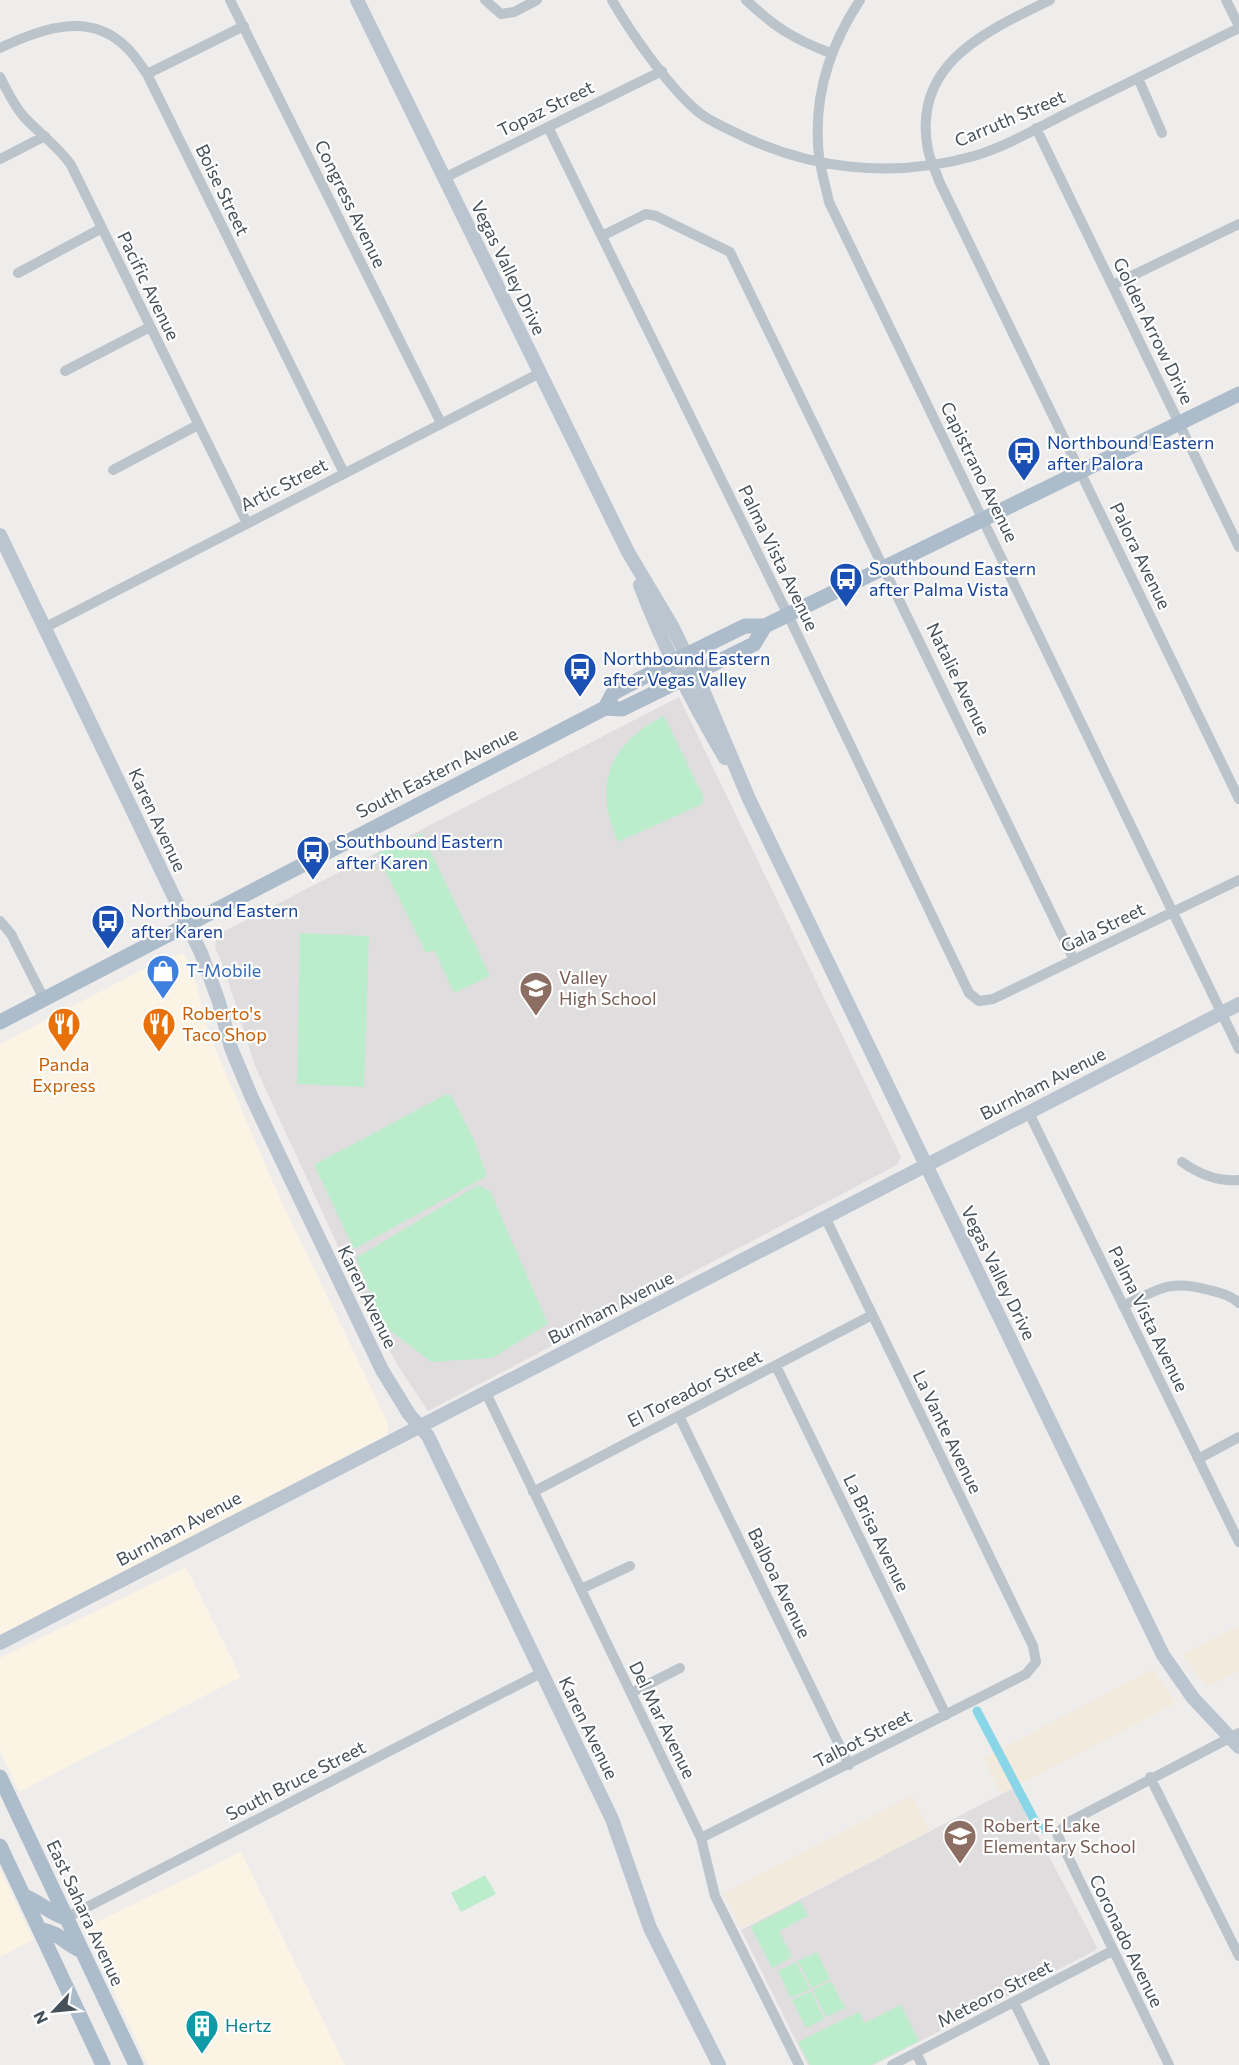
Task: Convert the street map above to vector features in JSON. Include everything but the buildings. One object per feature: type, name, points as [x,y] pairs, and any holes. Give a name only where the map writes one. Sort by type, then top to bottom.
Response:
[{"type":"main road","name":"South Eastern Avenue","points":[[605,708],[613,693],[686,655],[745,626],[765,626],[1239,394]]},
{"type":"main road","name":"South Eastern Avenue","points":[[0,1022],[605,708],[622,709],[754,644],[765,626]]},
{"type":"main road","name":"East Sahara Avenue","points":[[0,1777],[136,2065]]},
{"type":"main road","points":[[0,1846],[103,2065]]},
{"type":"main road","points":[[24,1896],[37,1901],[49,1913],[66,1918]]},
{"type":"main road","points":[[39,1929],[55,1932],[68,1945],[82,1951]]},
{"type":"street","name":"Congress Avenue","points":[[230,0],[441,423]]},
{"type":"street","name":"Vegas Valley Drive","points":[[357,0],[628,552],[686,655],[688,676],[1163,1655],[1193,1698],[1236,1739]]},
{"type":"street","points":[[485,0],[501,14],[514,12],[537,0]]},
{"type":"street","points":[[612,0],[662,71]]},
{"type":"street","points":[[746,0],[773,26],[790,37],[830,53],[860,0]]},
{"type":"street","name":"Palora Avenue","points":[[1050,0],[988,30],[963,48],[951,61],[936,87],[927,115],[928,150],[1239,799]]},
{"type":"street","points":[[1226,0],[1239,27]]},
{"type":"street","name":"Boise Street","points":[[0,48],[35,31],[64,25],[82,26],[100,31],[127,47],[147,74],[344,474]]},
{"type":"street","points":[[147,74],[244,26]]},
{"type":"street","name":"Carruth Street","points":[[662,71],[702,115],[756,144],[846,168],[900,169],[934,165],[976,155],[1036,128],[1239,27]]},
{"type":"street","name":"Capistrano Avenue","points":[[830,53],[818,113],[818,145],[829,202],[1239,1049]]},
{"type":"street","name":"Topaz Street","points":[[444,178],[662,71]]},
{"type":"street","name":"Pacific Avenue","points":[[0,77],[14,104],[60,150],[71,165],[247,523]]},
{"type":"street","points":[[1138,78],[1162,133]]},
{"type":"street","name":"Palma Vista Avenue","points":[[548,126],[788,615],[969,993],[980,1001]]},
{"type":"street","name":"Golden Arrow Drive","points":[[1036,128],[1179,423],[1234,525],[1239,547]]},
{"type":"street","points":[[0,159],[45,136]]},
{"type":"street","name":"Natalie Avenue","points":[[602,236],[646,214],[656,216],[730,252],[1074,960]]},
{"type":"street","points":[[1113,285],[1239,224]]},
{"type":"street","points":[[18,273],[102,228]]},
{"type":"street","points":[[65,371],[150,327]]},
{"type":"street","name":"Artic Street","points":[[44,628],[540,373]]},
{"type":"street","points":[[112,470],[198,425]]},
{"type":"street","name":"Karen Avenue","points":[[0,535],[187,925],[216,992],[231,1048],[252,1098],[382,1370],[418,1425],[428,1436],[612,1819],[651,1928],[719,2065]]},
{"type":"street","name":"Vegas Valley Drive","points":[[628,552],[658,634],[672,662],[688,676]]},
{"type":"street","name":"Gala Street","points":[[980,1001],[993,999],[1239,880]]},
{"type":"street","points":[[0,921],[11,934],[44,999]]},
{"type":"street","name":"Burnham Avenue","points":[[0,1643],[418,1425],[486,1394],[1028,1111],[1239,1004]]},
{"type":"street","name":"Palma Vista Avenue","points":[[1028,1111],[1239,1542]]},
{"type":"street","points":[[1182,1162],[1195,1172],[1221,1180],[1239,1180]]},
{"type":"street","name":"La Vante Avenue","points":[[825,1217],[1033,1646],[1036,1662]]},
{"type":"street","points":[[1123,1306],[1170,1284],[1187,1284],[1232,1296],[1239,1303]]},
{"type":"street","name":"El Toreador Street","points":[[533,1492],[872,1315]]},
{"type":"street","name":"La Brisa Avenue","points":[[776,1366],[946,1715]]},
{"type":"street","name":"Del Mar Avenue","points":[[486,1394],[701,1838],[715,1896],[799,2065]]},
{"type":"street","name":"Balboa Avenue","points":[[679,1416],[849,1765]]},
{"type":"street","points":[[1198,1459],[1239,1437]]},
{"type":"street","points":[[581,1589],[630,1566]]},
{"type":"street","name":"Talbot Street","points":[[701,1838],[1026,1674],[1036,1662]]},
{"type":"street","points":[[631,1693],[680,1668]]},
{"type":"street","name":"South Bruce Street","points":[[66,1918],[541,1673]]},
{"type":"street","points":[[1236,1739],[1150,1777],[1239,1956]]},
{"type":"street","name":"Coronado Avenue","points":[[1150,1777],[1069,1822],[1058,1831],[1057,1837],[1169,2065]]},
{"type":"street","name":"Meteoro Street","points":[[892,2065],[1112,1952]]},
{"type":"street","points":[[1014,2002],[1045,2065]]},
{"type":"street","points":[[916,2053],[922,2065]]},
{"type":"shaded area","name":"Valley High School","points":[[679,697],[901,1157],[897,1165],[428,1411],[396,1363],[339,1248],[255,1066],[224,968],[215,948],[216,939],[221,933]]},
{"type":"shaded area","points":[[184,953],[194,976],[210,1037],[278,1194],[388,1423],[387,1435],[0,1635],[0,1044],[161,960]]},
{"type":"shaded area","points":[[186,1567],[241,1677],[19,1792],[0,1750],[0,1658]]},
{"type":"shaded area","name":"Robert E. Lake Elementary School","points":[[1013,1788],[1097,1947],[1096,1950],[874,2065],[808,2065],[741,1930]]},
{"type":"shaded area","points":[[241,1852],[345,2065],[148,2065],[84,1928]]},
{"type":"shaded area","points":[[0,1869],[33,1940],[0,1957]]},
{"type":"green space","points":[[664,716],[704,798],[702,804],[618,842],[607,802],[607,784],[611,768],[618,753],[630,739]]},
{"type":"green space","points":[[422,833],[490,976],[454,993],[434,950],[426,953],[377,854]]},
{"type":"green space","points":[[300,933],[369,936],[364,1087],[297,1084]]},
{"type":"green space","points":[[447,1094],[451,1095],[474,1140],[487,1176],[354,1249],[314,1165]]},
{"type":"green space","points":[[478,1185],[490,1191],[548,1324],[492,1358],[431,1362],[383,1325],[356,1258]]},
{"type":"green space","points":[[485,1875],[496,1894],[461,1912],[451,1893]]},
{"type":"green space","points":[[800,1901],[808,1916],[779,1931],[792,1957],[772,1968],[751,1927]]},
{"type":"green space","points":[[817,1952],[830,1979],[812,1988],[798,1961]]},
{"type":"green space","points":[[796,1962],[810,1989],[791,1998],[778,1971]]},
{"type":"green space","points":[[831,1981],[845,2008],[826,2017],[813,1990]]},
{"type":"green space","points":[[811,1991],[824,2019],[806,2028],[792,2000]]},
{"type":"green space","points":[[901,2005],[919,2041],[871,2065],[810,2065],[798,2042],[859,2012],[865,2023]]},
{"type":"sand","points":[[1239,1625],[1239,1671],[1207,1687],[1182,1655]]},
{"type":"sand","points":[[1153,1669],[1176,1703],[1001,1794],[983,1758]]},
{"type":"sand","points":[[912,1795],[930,1831],[741,1928],[724,1893]]},
{"type":"waterway","points":[[977,1711],[1038,1827],[1047,1830]]},
{"type":"place","name":"Northbound Eastern after Palora","points":[[1024,482]]},
{"type":"place","name":"Southbound Eastern after Palma Vista","points":[[846,608]]},
{"type":"place","name":"Northbound Eastern after Vegas Valley","points":[[580,698]]},
{"type":"place","name":"Southbound Eastern after Karen","points":[[313,881]]},
{"type":"place","name":"Northbound Eastern after Karen","points":[[108,950]]},
{"type":"place","name":"T-Mobile","points":[[163,1000]]},
{"type":"place","name":"Valley High School","points":[[536,1017]]},
{"type":"place","name":"Panda Express","points":[[64,1053]]},
{"type":"place","name":"Roberto's Taco Shop","points":[[159,1053]]},
{"type":"place","name":"Robert E. Lake Elementary School","points":[[960,1865]]},
{"type":"place","name":"Hertz","points":[[202,2055]]}]
